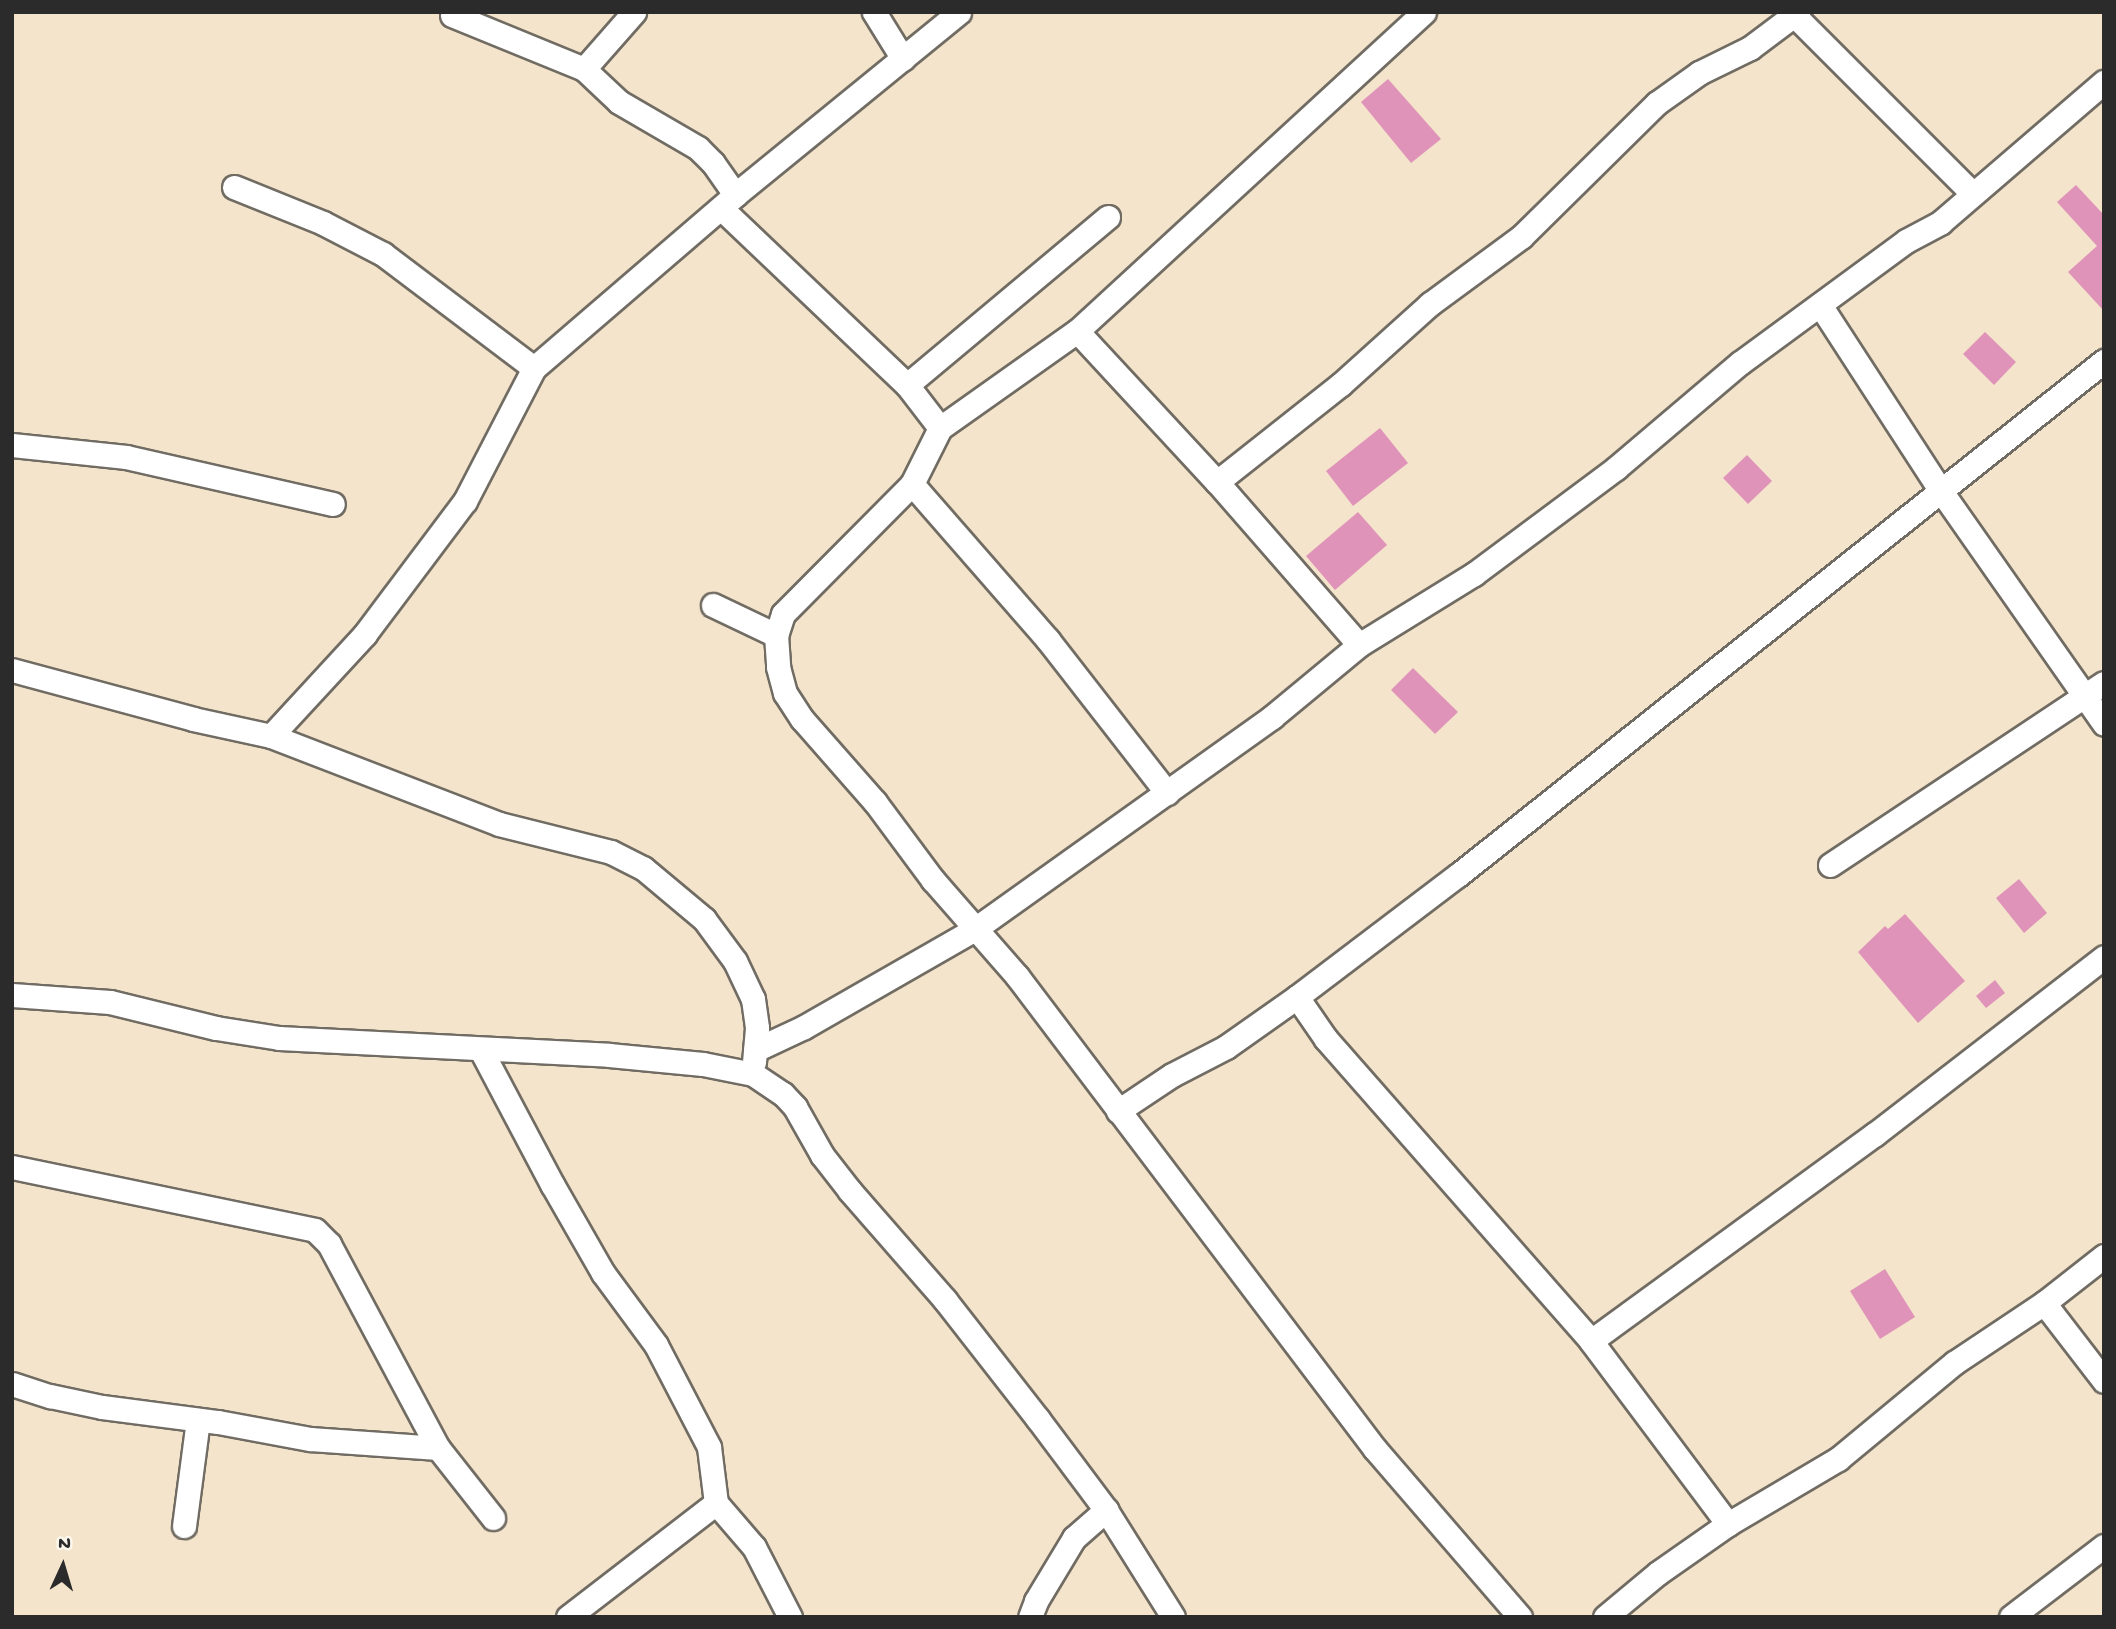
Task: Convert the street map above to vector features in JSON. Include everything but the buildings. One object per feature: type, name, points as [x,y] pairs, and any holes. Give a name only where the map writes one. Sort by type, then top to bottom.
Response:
[{"type":"street","points":[[584,69],[634,12]]},
{"type":"street","points":[[874,12],[903,59]]},
{"type":"street","points":[[271,736],[365,634],[465,501],[534,368],[564,339],[728,201],[958,12]]},
{"type":"street","points":[[1424,12],[1077,331],[940,428],[912,484],[827,566],[783,614],[776,635],[778,667],[785,693],[802,719],[875,802],[933,880],[1017,976],[1375,1449],[1520,1617]]},
{"type":"street","points":[[1217,482],[1341,384],[1430,304],[1521,237],[1657,103],[1699,73],[1750,48],[1797,14],[1972,193]]},
{"type":"street","points":[[452,15],[584,69],[619,102],[698,148],[713,163],[728,201],[907,385],[940,428]]},
{"type":"street","points":[[755,1050],[804,1027],[975,929],[1272,717],[1359,645],[1474,574],[1616,468],[1740,363],[1906,241],[1941,222],[2104,82]]},
{"type":"street","points":[[234,187],[349,235],[383,254],[534,368]]},
{"type":"street","points":[[907,385],[1108,217]]},
{"type":"street","points":[[1820,305],[1941,491],[2104,724]]},
{"type":"street","points":[[1077,331],[1217,482],[1359,645]]},
{"type":"street","points":[[1118,1111],[1172,1075],[1226,1047],[1297,997],[1469,866],[2104,361]]},
{"type":"street","points":[[12,445],[126,457],[333,505]]},
{"type":"street","points":[[912,484],[1048,639],[1167,793]]},
{"type":"street","points":[[713,605],[776,635]]},
{"type":"street","points":[[12,670],[193,719],[271,736],[499,824],[611,852],[643,868],[704,919],[736,961],[753,999],[753,1074]]},
{"type":"street","points":[[1830,865],[2104,683]]},
{"type":"street","points":[[1591,1341],[1875,1134],[2104,957]]},
{"type":"street","points":[[12,995],[110,1002],[216,1028],[279,1038],[703,1063],[753,1074],[783,1094],[795,1108],[822,1155],[944,1300],[1106,1510],[1173,1617]]},
{"type":"street","points":[[1297,997],[1326,1039],[1591,1341],[1728,1524]]},
{"type":"street","points":[[481,1050],[603,1273],[656,1345],[709,1447],[716,1503],[754,1547],[790,1617]]},
{"type":"street","points":[[12,1167],[315,1230],[329,1244],[438,1448],[494,1518]]},
{"type":"street","points":[[1605,1617],[1658,1573],[1728,1524],[1838,1459],[1954,1363],[2044,1303],[2104,1256]]},
{"type":"street","points":[[2044,1303],[2104,1381]]},
{"type":"street","points":[[12,1384],[50,1396],[102,1407],[310,1439],[438,1448]]},
{"type":"street","points":[[184,1526],[198,1420]]},
{"type":"street","points":[[568,1617],[716,1503]]},
{"type":"street","points":[[1030,1617],[1036,1601],[1074,1538],[1106,1510]]},
{"type":"street","points":[[2011,1617],[2104,1546]]}]
